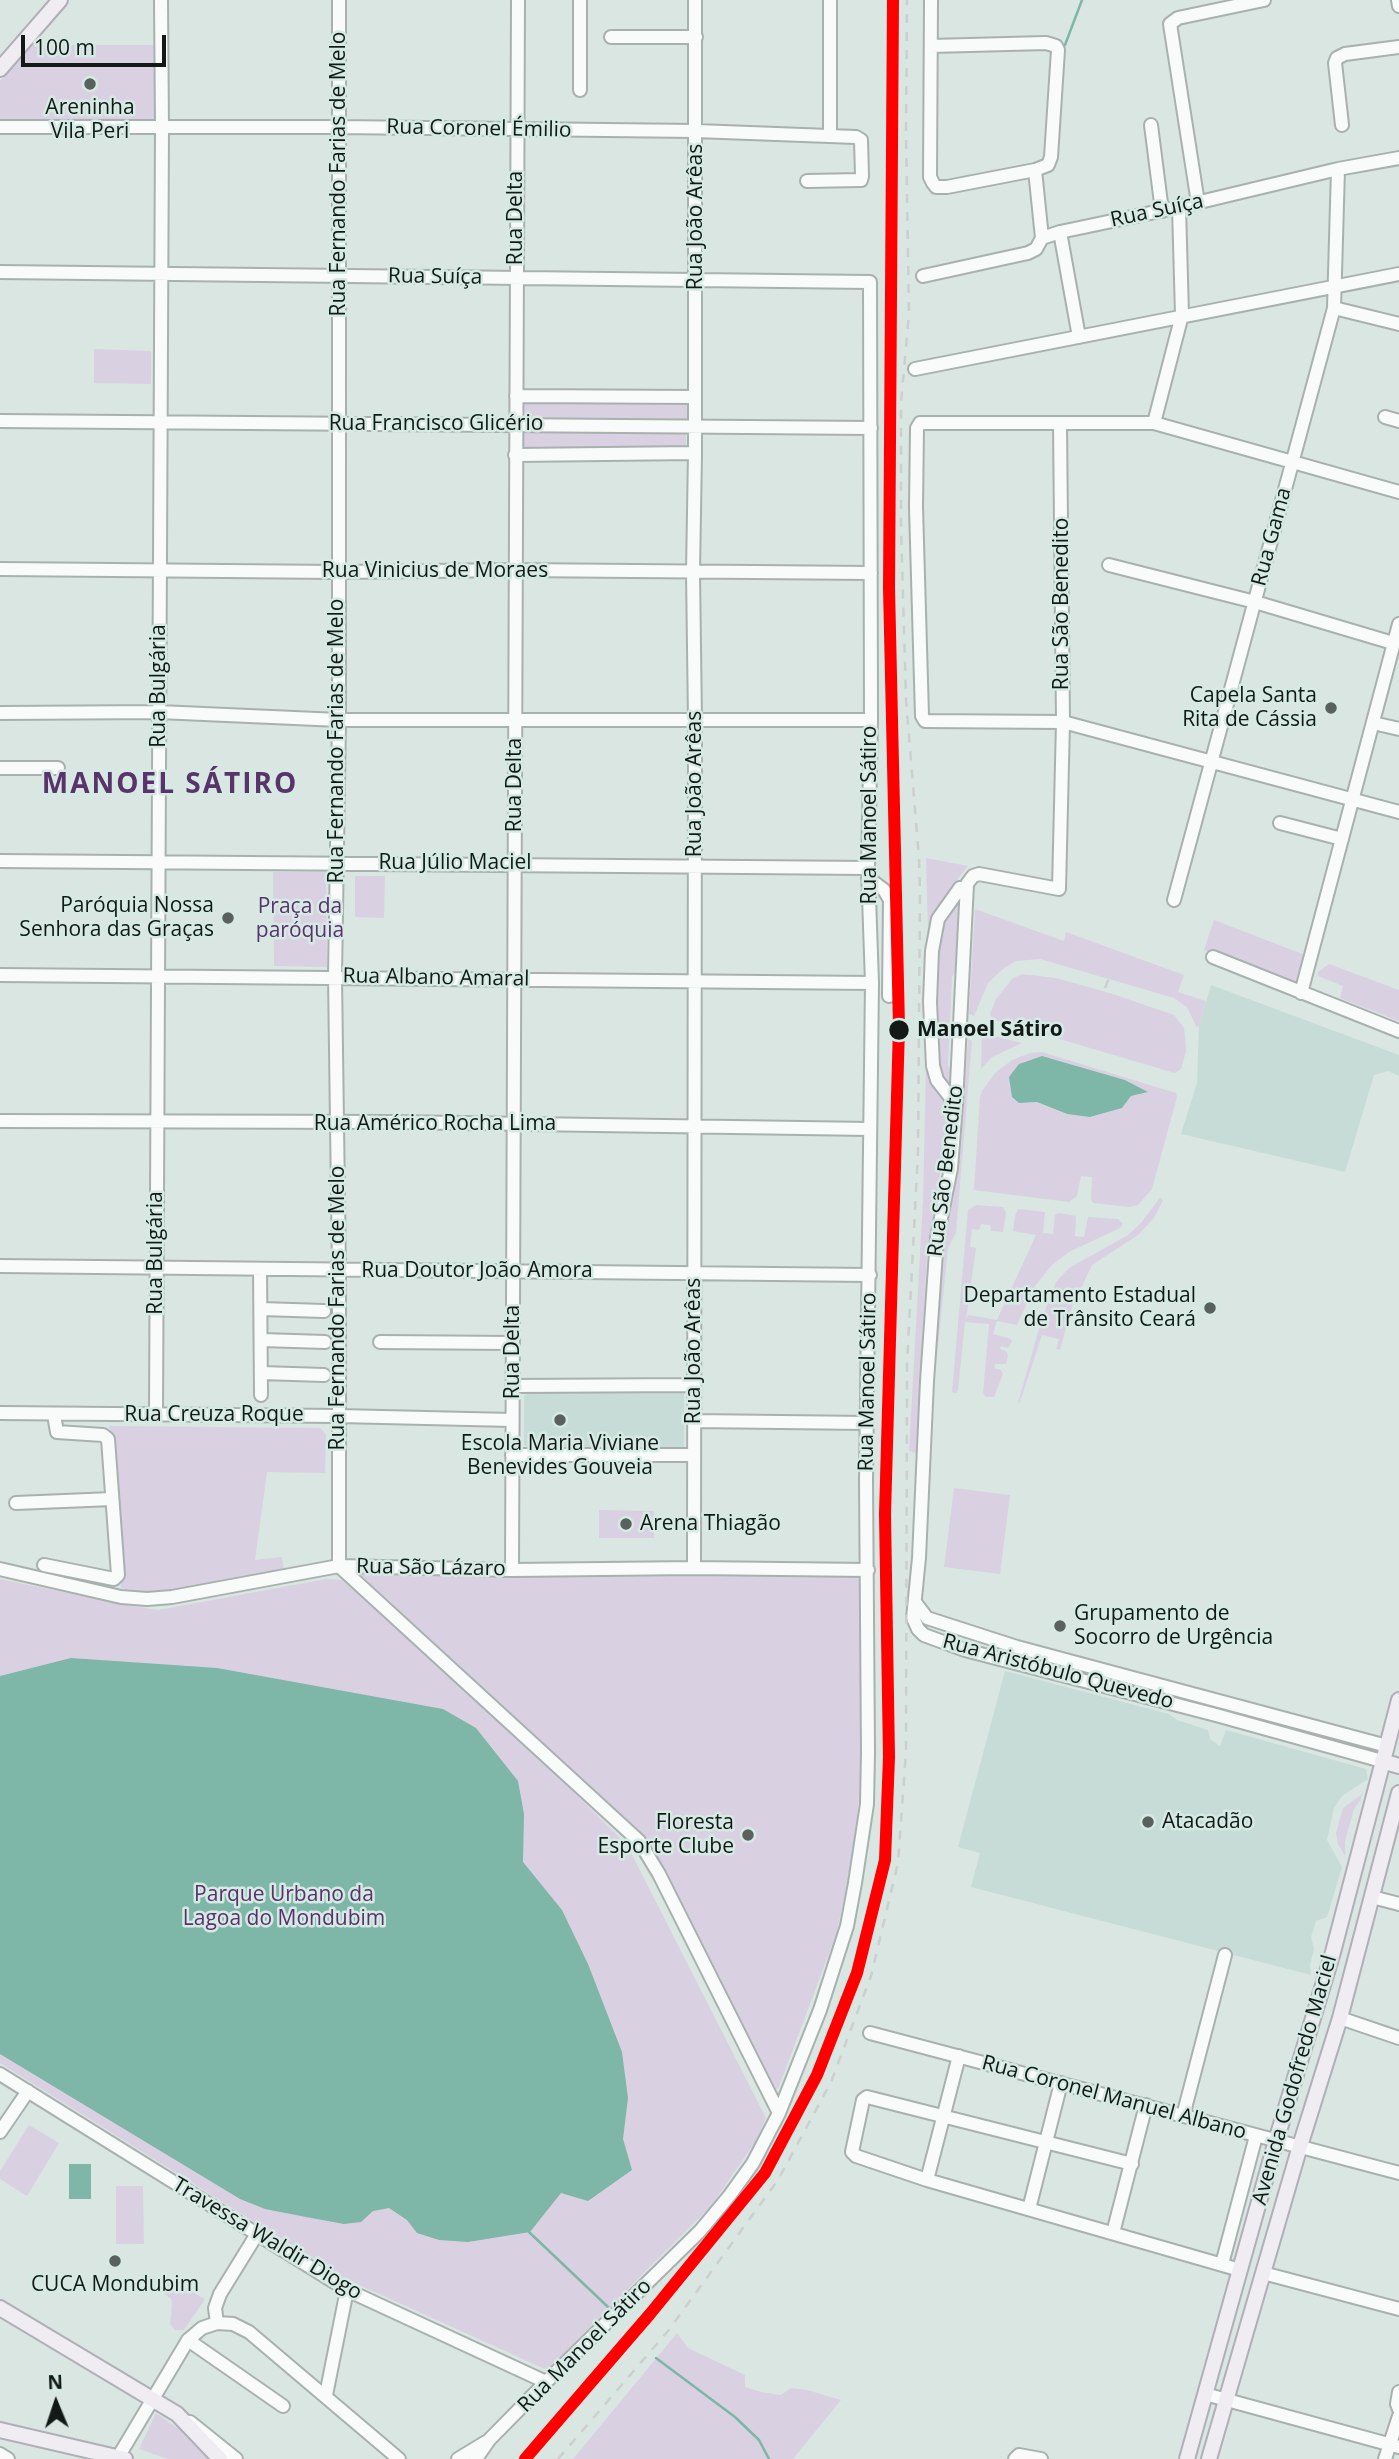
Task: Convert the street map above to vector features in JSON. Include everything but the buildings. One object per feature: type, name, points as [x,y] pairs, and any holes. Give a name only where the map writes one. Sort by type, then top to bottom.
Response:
[{"type":"main road","points":[[0,69],[60,0]]},
{"type":"main road","name":"Avenida Godofredo Maciel","points":[[1187,2459],[1276,2141],[1333,1952],[1382,1761],[1393,1747],[1399,1700]]},
{"type":"main road","points":[[1382,1761],[1399,1766]]},
{"type":"main road","name":"Avenida Godofredo Maciel","points":[[1209,2459],[1340,2018],[1399,1793]]},
{"type":"main road","points":[[1303,2050],[1327,2058]]},
{"type":"main road","points":[[1296,2077],[1319,2085]]},
{"type":"main road","points":[[0,2308],[177,2414],[220,2459]]},
{"type":"main road","points":[[0,2430],[120,2458]]},
{"type":"street","name":"Rua Bulgária","points":[[156,1415],[161,0]]},
{"type":"street","name":"Rua Fernando Farias de Melo","points":[[339,0],[335,976],[339,1566]]},
{"type":"street","name":"Rua Delta","points":[[512,1570],[516,130],[519,0]]},
{"type":"street","points":[[580,0],[580,90]]},
{"type":"street","name":"Rua João Arêas","points":[[694,1568],[695,0]]},
{"type":"street","points":[[830,0],[830,136]]},
{"type":"street","points":[[931,0],[930,177],[936,187],[1041,168],[1051,157],[1058,50],[1056,46],[1046,43],[931,46]]},
{"type":"street","points":[[1198,203],[1170,24],[1178,18],[1264,0]]},
{"type":"street","points":[[1398,0],[1399,6]]},
{"type":"street","points":[[611,37],[696,37]]},
{"type":"street","points":[[1342,125],[1335,64],[1337,58],[1345,54],[1399,47]]},
{"type":"street","points":[[1151,125],[1162,211]]},
{"type":"street","name":"Rua Coronel Émilio","points":[[0,127],[696,131],[856,137],[861,140],[862,178],[858,181],[807,181]]},
{"type":"street","name":"Rua Suíça","points":[[923,276],[1028,253],[1036,249],[1042,238],[1060,232],[1198,203],[1338,169],[1399,158]]},
{"type":"street","points":[[1041,168],[1042,238]]},
{"type":"street","name":"Rua Gama","points":[[1174,900],[1334,308],[1338,169]]},
{"type":"street","points":[[1153,423],[1182,315],[1179,207]]},
{"type":"street","points":[[1060,232],[1079,337]]},
{"type":"street","name":"Rua Suíça","points":[[0,272],[870,282]]},
{"type":"street","points":[[915,369],[1399,274]]},
{"type":"street","name":"Rua Manoel Sátiro","points":[[476,2459],[489,2440],[700,2231],[753,2163],[779,2113],[820,2010],[847,1926],[855,1883],[867,1804],[867,1423],[872,983],[868,873],[871,720],[870,282]]},
{"type":"street","points":[[1334,308],[1399,324]]},
{"type":"street","name":"Rua Francisco Glicério","points":[[516,396],[695,397]]},
{"type":"street","points":[[1385,417],[1399,421]]},
{"type":"street","name":"Rua Francisco Glicério","points":[[0,421],[871,428]]},
{"type":"street","points":[[1399,492],[1153,423],[920,423],[917,428],[916,507],[922,716],[925,721],[1063,722],[1399,812]]},
{"type":"street","name":"Rua São Benedito","points":[[915,1602],[937,1238],[951,1168],[956,1104],[967,884],[973,876],[979,874],[1059,889],[1063,722],[1060,424]]},
{"type":"street","name":"Rua Francisco Glicério","points":[[515,455],[695,453]]},
{"type":"street","points":[[1109,565],[1169,585],[1255,602],[1393,643]]},
{"type":"street","name":"Rua Vinicius de Moraes","points":[[0,569],[870,573]]},
{"type":"street","points":[[1301,993],[1399,624]]},
{"type":"street","points":[[0,713],[159,712],[338,720],[871,720]]},
{"type":"street","points":[[1373,723],[1399,729]]},
{"type":"street","points":[[0,768],[58,768]]},
{"type":"street","points":[[1280,823],[1342,839]]},
{"type":"street","name":"Rua Júlio Maciel","points":[[0,861],[515,863],[868,873]]},
{"type":"street","points":[[868,873],[890,900],[889,996]]},
{"type":"street","points":[[951,1098],[937,1080],[933,1066],[930,1002],[932,951],[938,919],[960,888]]},
{"type":"street","points":[[1213,957],[1399,1031]]},
{"type":"street","name":"Rua Albano Amaral","points":[[0,975],[872,983]]},
{"type":"street","name":"Rua Américo Rocha Lima","points":[[0,1121],[870,1129]]},
{"type":"street","name":"Rua Doutor João Amora","points":[[0,1266],[870,1275]]},
{"type":"street","points":[[260,1269],[261,1395]]},
{"type":"street","points":[[261,1309],[324,1311]]},
{"type":"street","points":[[262,1340],[324,1342]]},
{"type":"street","points":[[380,1342],[513,1343]]},
{"type":"street","points":[[261,1373],[324,1374]]},
{"type":"street","points":[[512,1385],[694,1385]]},
{"type":"street","name":"Rua Creuza Roque","points":[[0,1413],[512,1420]]},
{"type":"street","points":[[44,1565],[116,1578],[118,1575],[107,1437],[57,1432],[54,1415]]},
{"type":"street","points":[[694,1421],[867,1423]]},
{"type":"street","points":[[512,1455],[694,1455]]},
{"type":"street","points":[[16,1503],[113,1499]]},
{"type":"street","points":[[339,1566],[639,1841],[659,1874],[779,2113]]},
{"type":"street","name":"Rua São Lázaro","points":[[0,1569],[121,1597],[147,1599],[172,1597],[339,1566],[512,1570],[868,1570]]},
{"type":"street","name":"Rua Aristóbulo Quevedo","points":[[915,1602],[926,1618],[1017,1647],[1393,1747]]},
{"type":"street","name":"Rua Aristóbulo Quevedo","points":[[915,1602],[915,1624],[924,1635],[965,1650],[1382,1761]]},
{"type":"street","points":[[1013,1663],[1017,1647]]},
{"type":"street","points":[[1372,1898],[1399,1904]]},
{"type":"street","points":[[1183,2116],[1224,1955]]},
{"type":"street","points":[[1340,2018],[1399,2038]]},
{"type":"street","name":"Rua Coronel Manuel Albano","points":[[870,2033],[1399,2173]]},
{"type":"street","points":[[927,2180],[959,2056]]},
{"type":"street","name":"Travessa Waldir Diogo","points":[[0,2074],[347,2290],[546,2382]]},
{"type":"street","points":[[1029,2209],[1061,2083]]},
{"type":"street","points":[[0,2132],[28,2091]]},
{"type":"street","points":[[1132,2164],[865,2097],[852,2154],[927,2180],[1240,2270]]},
{"type":"street","points":[[1113,2233],[1146,2105]]},
{"type":"street","name":"Avenida Godofredo Maciel","points":[[1222,2264],[1256,2136]]},
{"type":"street","points":[[217,2323],[215,2308],[220,2294],[257,2234]]},
{"type":"street","points":[[1263,2273],[1399,2309]]},
{"type":"street","points":[[326,2395],[347,2290]]},
{"type":"street","points":[[120,2458],[188,2340],[202,2328],[217,2323],[233,2324],[249,2332],[399,2459]]},
{"type":"street","points":[[188,2340],[283,2406]]},
{"type":"street","points":[[1399,2392],[1396,2404],[1399,2409]]},
{"type":"street","points":[[1205,2394],[1394,2446]]},
{"type":"street","points":[[177,2414],[199,2428],[236,2459]]},
{"type":"street","points":[[1385,2459],[1394,2446],[1399,2416]]},
{"type":"street","name":"Rua Manoel Sátiro","points":[[458,2459],[489,2440]]},
{"type":"street","points":[[0,2454],[9,2459]]},
{"type":"street","points":[[1019,2457],[1041,2459]]},
{"type":"shaded area","points":[[1211,985],[1399,1055],[1399,1076],[1388,1071],[1374,1075],[1345,1172],[1181,1134],[1197,1083],[1199,1026]]},
{"type":"shaded area","points":[[1042,1056],[1125,1080],[1148,1092],[1131,1096],[1122,1108],[1090,1117],[1067,1114],[1037,1102],[1019,1103],[1012,1097],[1009,1077],[1019,1064]]},
{"type":"shaded area","points":[[530,1390],[684,1390],[684,1448],[529,1450],[524,1444],[524,1396]]},
{"type":"shaded area","name":"Parque Urbano da Lagoa do Mondubim","points":[[71,1658],[217,1668],[443,1709],[476,1728],[518,1781],[524,1814],[523,1862],[562,1910],[588,1964],[622,2052],[628,2098],[623,2139],[632,2170],[588,2201],[561,2193],[530,2232],[468,2242],[439,2240],[417,2233],[407,2220],[389,2208],[373,2211],[361,2222],[344,2224],[265,2209],[240,2199],[0,2054],[0,1676]]},
{"type":"shaded area","name":"Atacadão","points":[[1005,1671],[1169,1714],[1177,1720],[1208,1730],[1210,1739],[1220,1746],[1226,1730],[1366,1769],[1368,1779],[1342,1796],[1334,1808],[1327,1840],[1342,1867],[1327,1917],[1316,1921],[1311,1937],[1314,1949],[1310,1965],[1311,1975],[971,1887],[980,1853],[958,1847]]},
{"type":"shaded area","points":[[69,2164],[91,2164],[91,2199],[69,2199]]},
{"type":"green space","points":[[31,45],[157,45],[155,124],[0,122],[0,81]]},
{"type":"green space","points":[[94,349],[151,351],[151,384],[94,383]]},
{"type":"green space","points":[[689,399],[689,419],[525,421],[524,401]]},
{"type":"green space","points":[[683,432],[686,435],[686,447],[683,449],[523,449],[525,433]]},
{"type":"green space","points":[[926,858],[968,866],[948,891],[928,931]]},
{"type":"green space","name":"Praça da paróquia","points":[[273,872],[326,872],[327,967],[274,966]]},
{"type":"green space","points":[[355,876],[385,876],[384,918],[355,917]]},
{"type":"green space","points":[[958,898],[957,970],[952,977],[948,1065],[951,1071],[950,1087],[941,1079],[938,1070],[934,1006],[939,937],[945,917]]},
{"type":"green space","points":[[975,909],[1064,941],[1066,932],[1184,975],[1178,992],[1206,1001],[1199,1026],[1197,1028],[1187,1007],[1174,998],[1040,959],[1016,961],[1003,969],[988,983],[974,1016],[969,1014]]},
{"type":"green space","points":[[1214,920],[1305,955],[1295,985],[1204,950]]},
{"type":"green space","points":[[1329,964],[1399,990],[1399,1021],[1340,998],[1343,986],[1318,976],[1318,972]]},
{"type":"green space","points":[[1022,974],[1056,978],[1174,1015],[1184,1028],[1186,1051],[1181,1069],[1175,1073],[992,1019],[990,1014],[996,999],[1012,979]]},
{"type":"green space","points":[[982,1033],[1022,1043],[992,1057],[981,1069]]},
{"type":"green space","points":[[968,1039],[972,1041],[956,1233],[948,1248],[932,1404],[945,1231],[955,1181],[963,1115]]},
{"type":"green space","points":[[1042,1052],[1176,1093],[1152,1189],[1138,1205],[1129,1207],[1093,1203],[1092,1177],[1081,1176],[1077,1196],[1069,1202],[974,1190],[982,1091],[996,1072],[1012,1060],[1030,1053]],"holes":[[[1042,1056],[1125,1080],[1148,1092],[1131,1096],[1122,1108],[1090,1117],[1066,1114],[1037,1102],[1025,1103],[1023,1062]]]},
{"type":"green space","points":[[926,1066],[935,1085],[947,1099],[948,1124],[927,1255],[916,1453],[909,1451],[923,1200]]},
{"type":"green space","points":[[1160,1198],[1163,1200],[1154,1218],[1138,1235],[1092,1265],[1081,1288],[1076,1292],[1060,1350],[1056,1349],[1059,1339],[1042,1335],[1018,1403],[1042,1318],[1056,1282],[1069,1268],[1128,1235]]},
{"type":"green space","points":[[976,1205],[1003,1207],[1006,1213],[1003,1232],[991,1231],[990,1225],[981,1224],[979,1230],[972,1229],[970,1247],[976,1248],[966,1320],[968,1315],[997,1320],[1036,1235],[1013,1231],[1018,1209],[1045,1212],[1043,1233],[1053,1234],[1055,1215],[1059,1213],[1076,1216],[1075,1236],[1084,1237],[1088,1217],[1118,1219],[1123,1224],[1120,1228],[1069,1252],[1052,1265],[1035,1286],[1017,1325],[997,1321],[993,1334],[1011,1339],[1012,1342],[1008,1348],[1001,1346],[1000,1349],[1008,1355],[1006,1364],[995,1364],[994,1368],[1001,1370],[1003,1374],[994,1397],[986,1397],[983,1393],[989,1324],[965,1322],[958,1390],[956,1393],[952,1392],[968,1210]]},
{"type":"green space","points":[[109,1426],[320,1428],[326,1434],[325,1473],[267,1472],[255,1560],[282,1557],[284,1569],[162,1593],[144,1593],[121,1588]]},
{"type":"green space","points":[[954,1488],[1010,1495],[1000,1574],[944,1567]]},
{"type":"green space","name":"Arena Thiagão","points":[[599,1510],[654,1511],[654,1538],[599,1538]]},
{"type":"green space","name":"Floresta Esporte Clube","points":[[361,1575],[856,1576],[861,1582],[862,1757],[855,1843],[837,1932],[778,2089],[773,2089],[653,1852],[635,1827]]},
{"type":"green space","name":"Parque Urbano da Lagoa do Mondubim","points":[[0,1579],[158,1610],[326,1579],[342,1580],[532,1751],[627,1845],[766,2118],[756,2141],[711,2206],[547,2370],[346,2279],[0,2063]]},
{"type":"green space","points":[[1362,1794],[1354,1809],[1345,1841],[1345,1856],[1338,1844],[1336,1833],[1343,1808]]},
{"type":"green space","points":[[29,2125],[59,2143],[27,2196],[0,2179],[0,2171]]},
{"type":"green space","points":[[116,2186],[143,2186],[144,2244],[116,2244]]},
{"type":"green space","points":[[170,2279],[205,2299],[184,2330],[175,2330],[170,2324],[171,2299],[162,2292]]},
{"type":"green space","points":[[677,2333],[688,2348],[745,2375],[745,2387],[781,2395],[791,2388],[807,2390],[841,2400],[793,2459],[573,2459]]},
{"type":"green space","points":[[156,2413],[180,2430],[208,2459],[168,2459],[139,2449]]},
{"type":"waterway","points":[[1065,45],[1082,0]]},
{"type":"waterway","points":[[529,2232],[608,2307]]},
{"type":"waterway","points":[[656,2358],[735,2417],[759,2440],[769,2459]]},
{"type":"railway","points":[[558,2459],[668,2331],[778,2180],[831,2082],[871,1976],[898,1863],[906,1751],[907,1364],[918,1152],[920,893],[906,700],[901,526],[901,403],[909,313],[907,0]]},
{"type":"railway","points":[[1105,988],[1109,978]]},
{"type":"transit line","points":[[525,2459],[650,2314],[765,2173],[817,2075],[857,1973],[885,1860],[889,1757],[885,1514],[899,1027],[889,588],[893,0]]},
{"type":"place","name":"Areninha Vila Peri","points":[[90,84]]},
{"type":"place","name":"Capela Santa Rita de Cássia","points":[[1331,708]]},
{"type":"place","name":"Paróquia Nossa Senhora das Graças","points":[[228,918]]},
{"type":"place","name":"Manoel Sátiro","points":[[899,1030]]},
{"type":"place","name":"Departamento Estadual de Trânsito Ceará","points":[[1210,1308]]},
{"type":"place","name":"Escola Maria Viviane Benevides Gouveia","points":[[560,1420]]},
{"type":"place","name":"Arena Thiagão","points":[[626,1524]]},
{"type":"place","name":"Grupamento de Socorro de Urgência","points":[[1060,1626]]},
{"type":"place","name":"Atacadão","points":[[1148,1822]]},
{"type":"place","name":"Floresta Esporte Clube","points":[[748,1835]]},
{"type":"place","name":"CUCA Mondubim","points":[[115,2261]]},
{"type":"district","name":"MANOEL SÁTIRO","points":[[170,785]]}]
